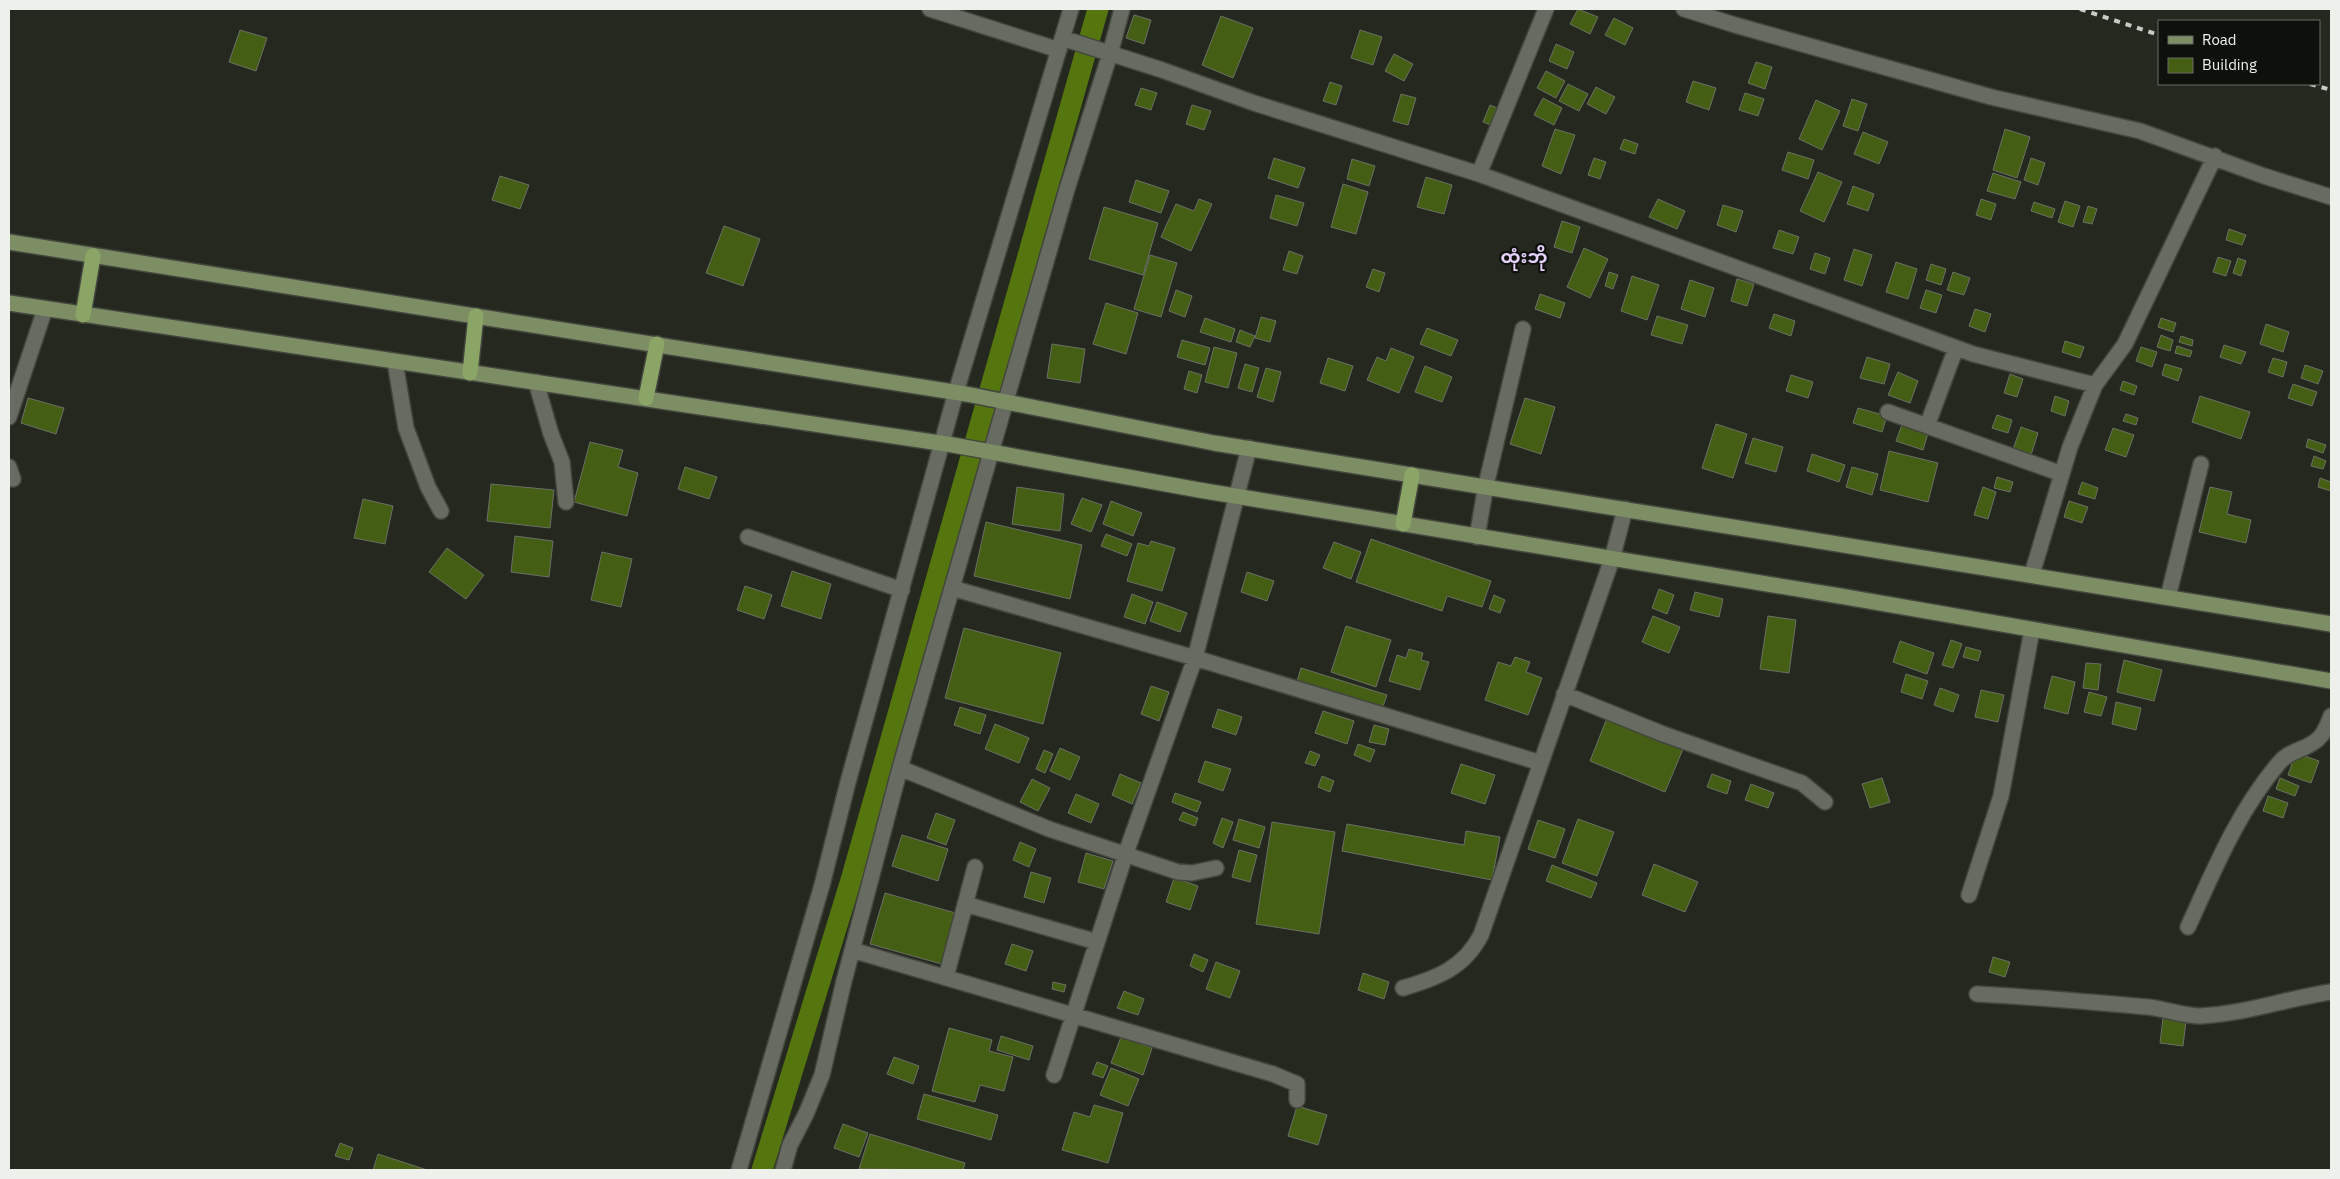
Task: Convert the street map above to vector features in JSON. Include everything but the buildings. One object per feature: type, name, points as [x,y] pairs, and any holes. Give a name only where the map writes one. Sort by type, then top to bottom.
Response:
[{"type":"highway","points":[[83,315],[93,256]]},
{"type":"highway","points":[[470,373],[476,316]]},
{"type":"highway","points":[[646,398],[657,344]]},
{"type":"highway","points":[[1403,524],[1412,475]]},
{"type":"main road","points":[[9,242],[961,393],[1248,448],[1486,485],[2331,624]]},
{"type":"main road","points":[[9,303],[985,450],[1238,497],[2331,681]]},
{"type":"street","points":[[930,9],[1106,52],[1285,113],[1479,174],[1973,354],[2095,385]]},
{"type":"street","points":[[739,1170],[822,885],[848,782],[902,590],[948,444],[1071,9]]},
{"type":"street","points":[[784,1170],[790,1145],[806,1114],[822,1075],[852,950],[900,768],[952,588],[985,450],[1067,189],[1106,52],[1122,9]]},
{"type":"street","points":[[1479,174],[1546,9]]},
{"type":"street","points":[[1684,9],[1991,97],[2140,131],[2215,156],[2264,176],[2331,197]]},
{"type":"street","points":[[2032,574],[2070,447],[2095,385],[2125,344],[2215,156]]},
{"type":"street","points":[[9,417],[45,309]]},
{"type":"street","points":[[1477,537],[1486,485],[1523,329]]},
{"type":"street","points":[[1927,426],[1956,348]]},
{"type":"street","points":[[395,362],[406,428],[428,487],[441,511]]},
{"type":"street","points":[[536,382],[550,434],[562,462],[566,502]]},
{"type":"street","points":[[1888,412],[2062,474]]},
{"type":"street","points":[[1054,1075],[1126,854],[1195,658],[1238,497],[1248,448]]},
{"type":"street","points":[[2168,597],[2202,464]]},
{"type":"street","points":[[1403,988],[1434,979],[1461,962],[1474,948],[1481,935],[1612,559],[1625,509]]},
{"type":"street","points":[[748,537],[902,590]]},
{"type":"street","points":[[952,588],[1195,658],[1541,763]]},
{"type":"street","points":[[1969,895],[2001,796],[2032,630]]},
{"type":"street","points":[[1564,694],[1663,734],[1802,782],[1825,802]]},
{"type":"street","points":[[2188,927],[2225,844],[2247,808],[2280,761],[2291,752],[2317,740],[2331,716]]},
{"type":"street","points":[[900,768],[1049,829],[1178,872],[1192,874],[1216,868]]},
{"type":"street","points":[[946,977],[975,867]]},
{"type":"street","points":[[965,904],[1097,942]]},
{"type":"street","points":[[852,950],[1073,1014],[1289,1080],[1297,1084],[1297,1100]]},
{"type":"street","points":[[1977,994],[2074,999],[2165,1009],[2198,1016],[2226,1014],[2307,995],[2331,992]]},
{"type":"waterway","points":[[762,1170],[851,880],[1098,9]]},
{"type":"railway","points":[[2080,9],[2158,35]]},
{"type":"railway","points":[[2314,85],[2331,90]]},
{"type":"district","name":"ထုံးဘို","points":[[1524,257]]}]
